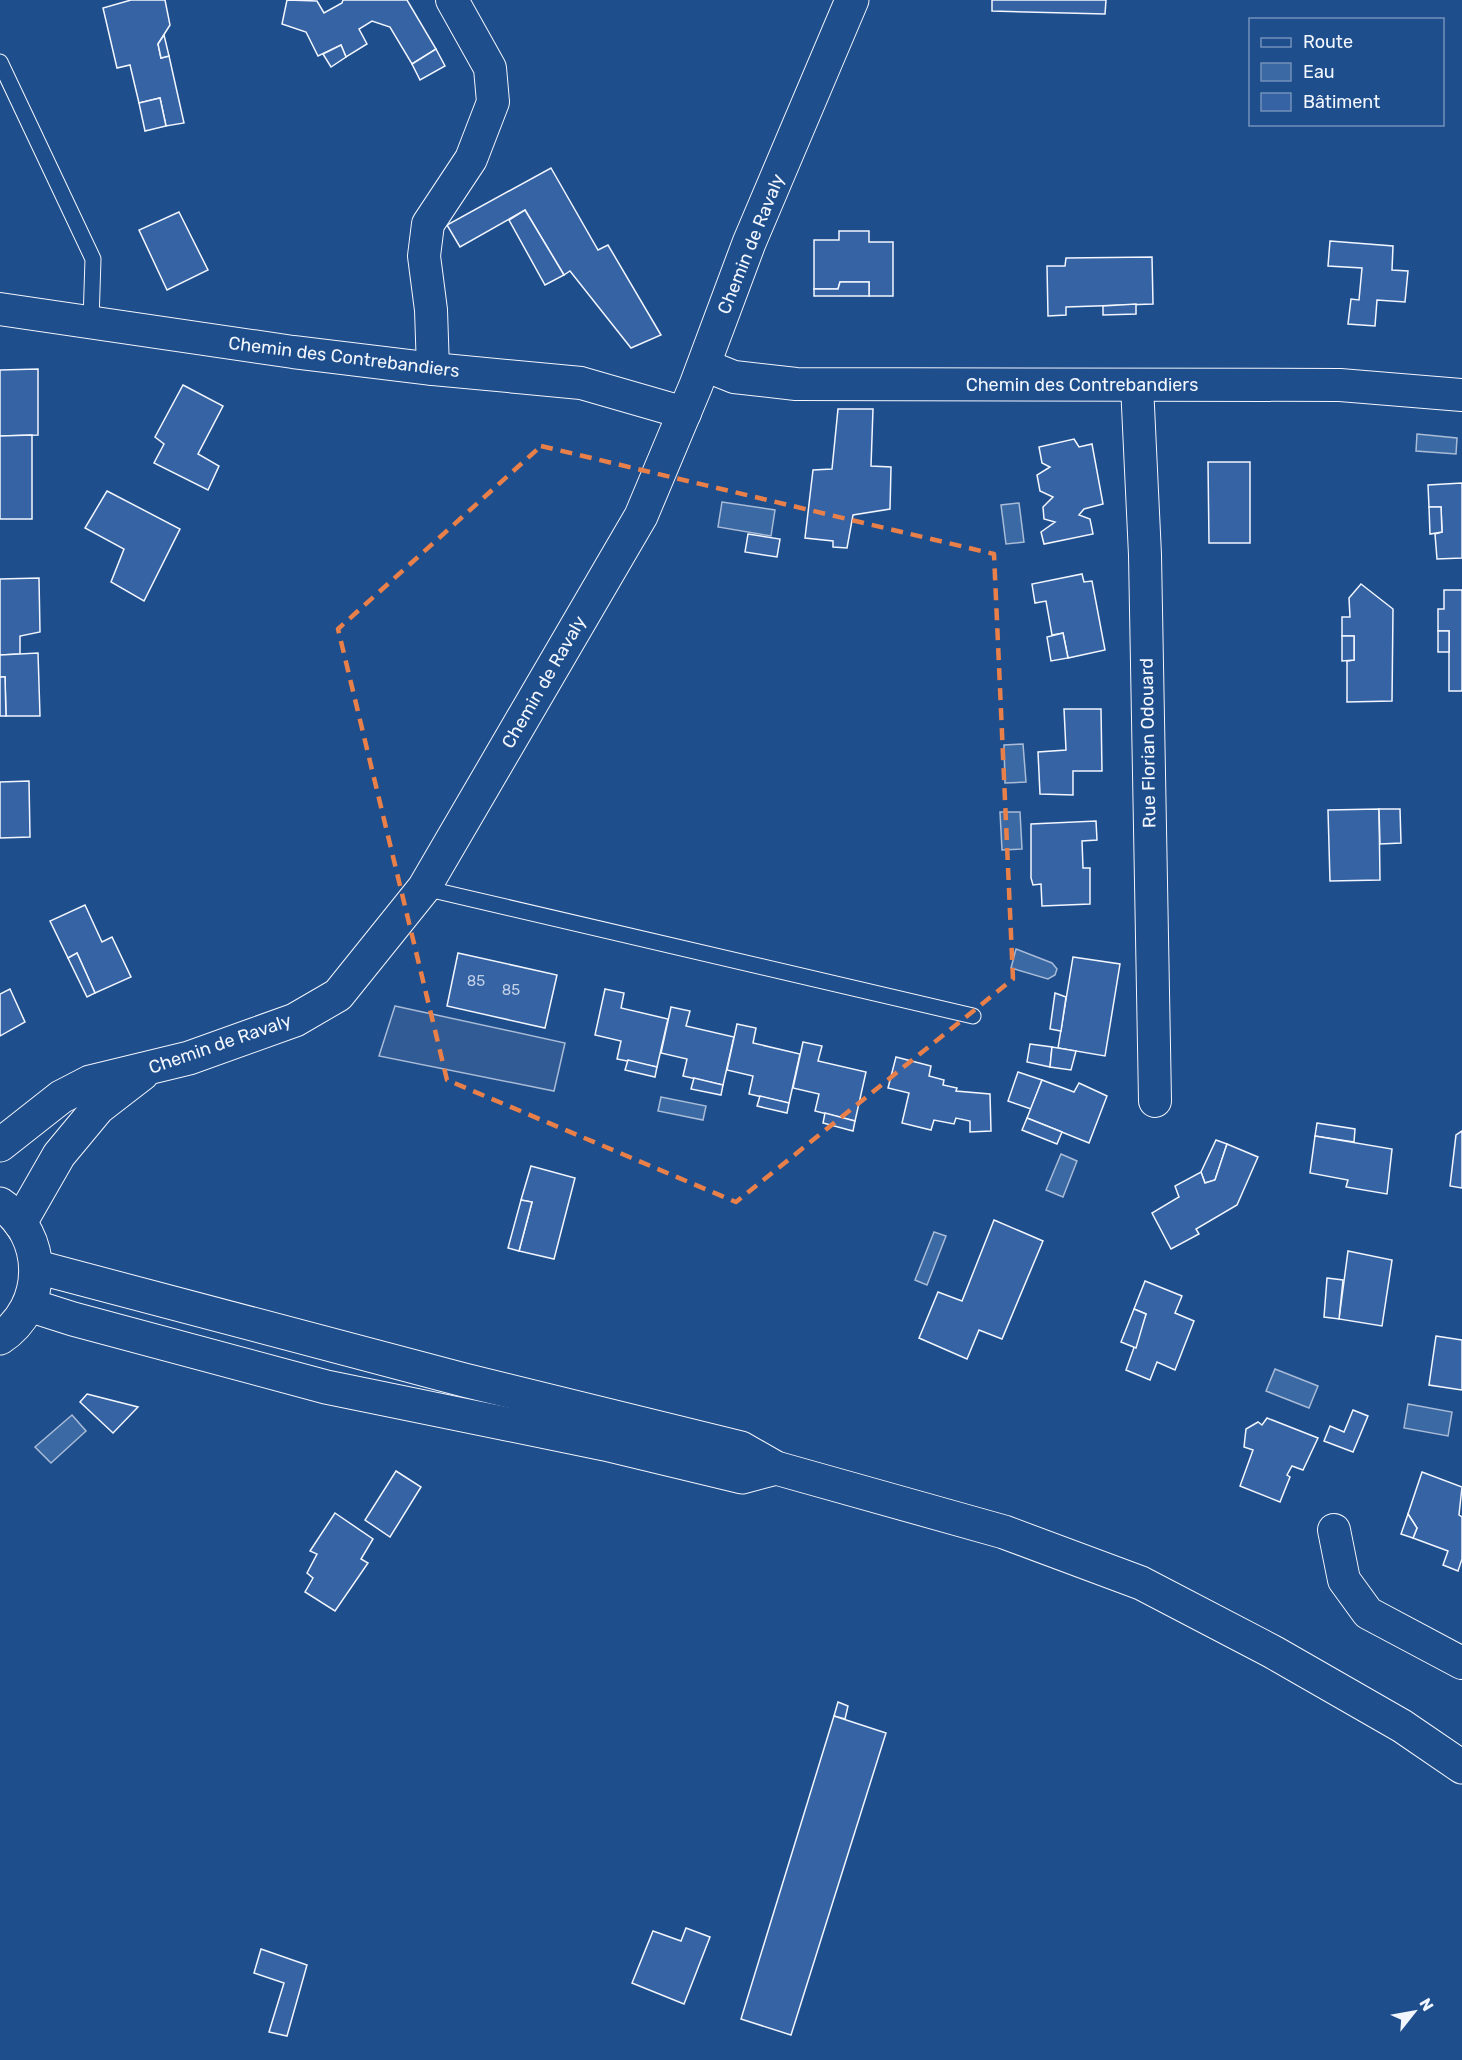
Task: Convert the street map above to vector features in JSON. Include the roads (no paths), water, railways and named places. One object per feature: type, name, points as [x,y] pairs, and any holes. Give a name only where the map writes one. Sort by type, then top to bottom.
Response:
[{"type":"main road","name":"Chemin de Ravaly","points":[[0,1145],[61,1097],[90,1082],[148,1070],[295,1020],[339,995],[424,888],[641,516],[704,365],[749,243],[852,0]]},
{"type":"main road","points":[[0,1338],[20,1320],[29,1305],[35,1287],[37,1267],[34,1251],[10,1213],[98,1108],[148,1070]]},
{"type":"main road","points":[[37,1267],[394,1362],[741,1448],[776,1468],[1004,1532],[1141,1583],[1402,1726],[1462,1767]]},
{"type":"main road","points":[[29,1305],[326,1387],[605,1444],[742,1477],[776,1468]]},
{"type":"street","points":[[433,369],[431,310],[424,256],[428,224],[471,159],[493,102],[490,68],[452,0]]},
{"type":"street","name":"Chemin des Contrebandiers","points":[[0,309],[433,369],[581,383],[685,413]]},
{"type":"street","name":"Chemin des Contrebandiers","points":[[704,365],[734,377],[796,384],[1340,385],[1462,395]]},
{"type":"street","name":"Rue Florian Odouard","points":[[1137,385],[1145,567],[1155,1101]]},
{"type":"street","points":[[1334,1530],[1344,1580],[1368,1613],[1462,1663]]},
{"type":"lane","points":[[0,62],[93,259],[92,321]]},
{"type":"lane","points":[[424,888],[973,1016]]},
{"type":"water","points":[[1417,434],[1457,438],[1456,454],[1416,451]]},
{"type":"water","points":[[722,502],[775,510],[771,536],[718,527]]},
{"type":"water","points":[[1019,503],[1024,542],[1006,544],[1001,505]]},
{"type":"water","points":[[1023,744],[1026,782],[1005,783],[1004,745]]},
{"type":"water","points":[[1000,812],[1020,812],[1022,849],[1002,850]]},
{"type":"water","points":[[1016,949],[1052,963],[1057,969],[1055,975],[1048,979],[1011,968]]},
{"type":"water","points":[[661,1097],[706,1106],[703,1120],[658,1111]]},
{"type":"water","points":[[1061,1154],[1077,1161],[1063,1197],[1046,1190]]},
{"type":"water","points":[[934,1232],[946,1236],[927,1285],[915,1280]]},
{"type":"water","points":[[1275,1369],[1318,1386],[1309,1408],[1266,1391]]},
{"type":"water","points":[[1408,1404],[1452,1412],[1448,1436],[1404,1428]]},
{"type":"water","points":[[72,1415],[86,1431],[51,1463],[35,1447]]}]
